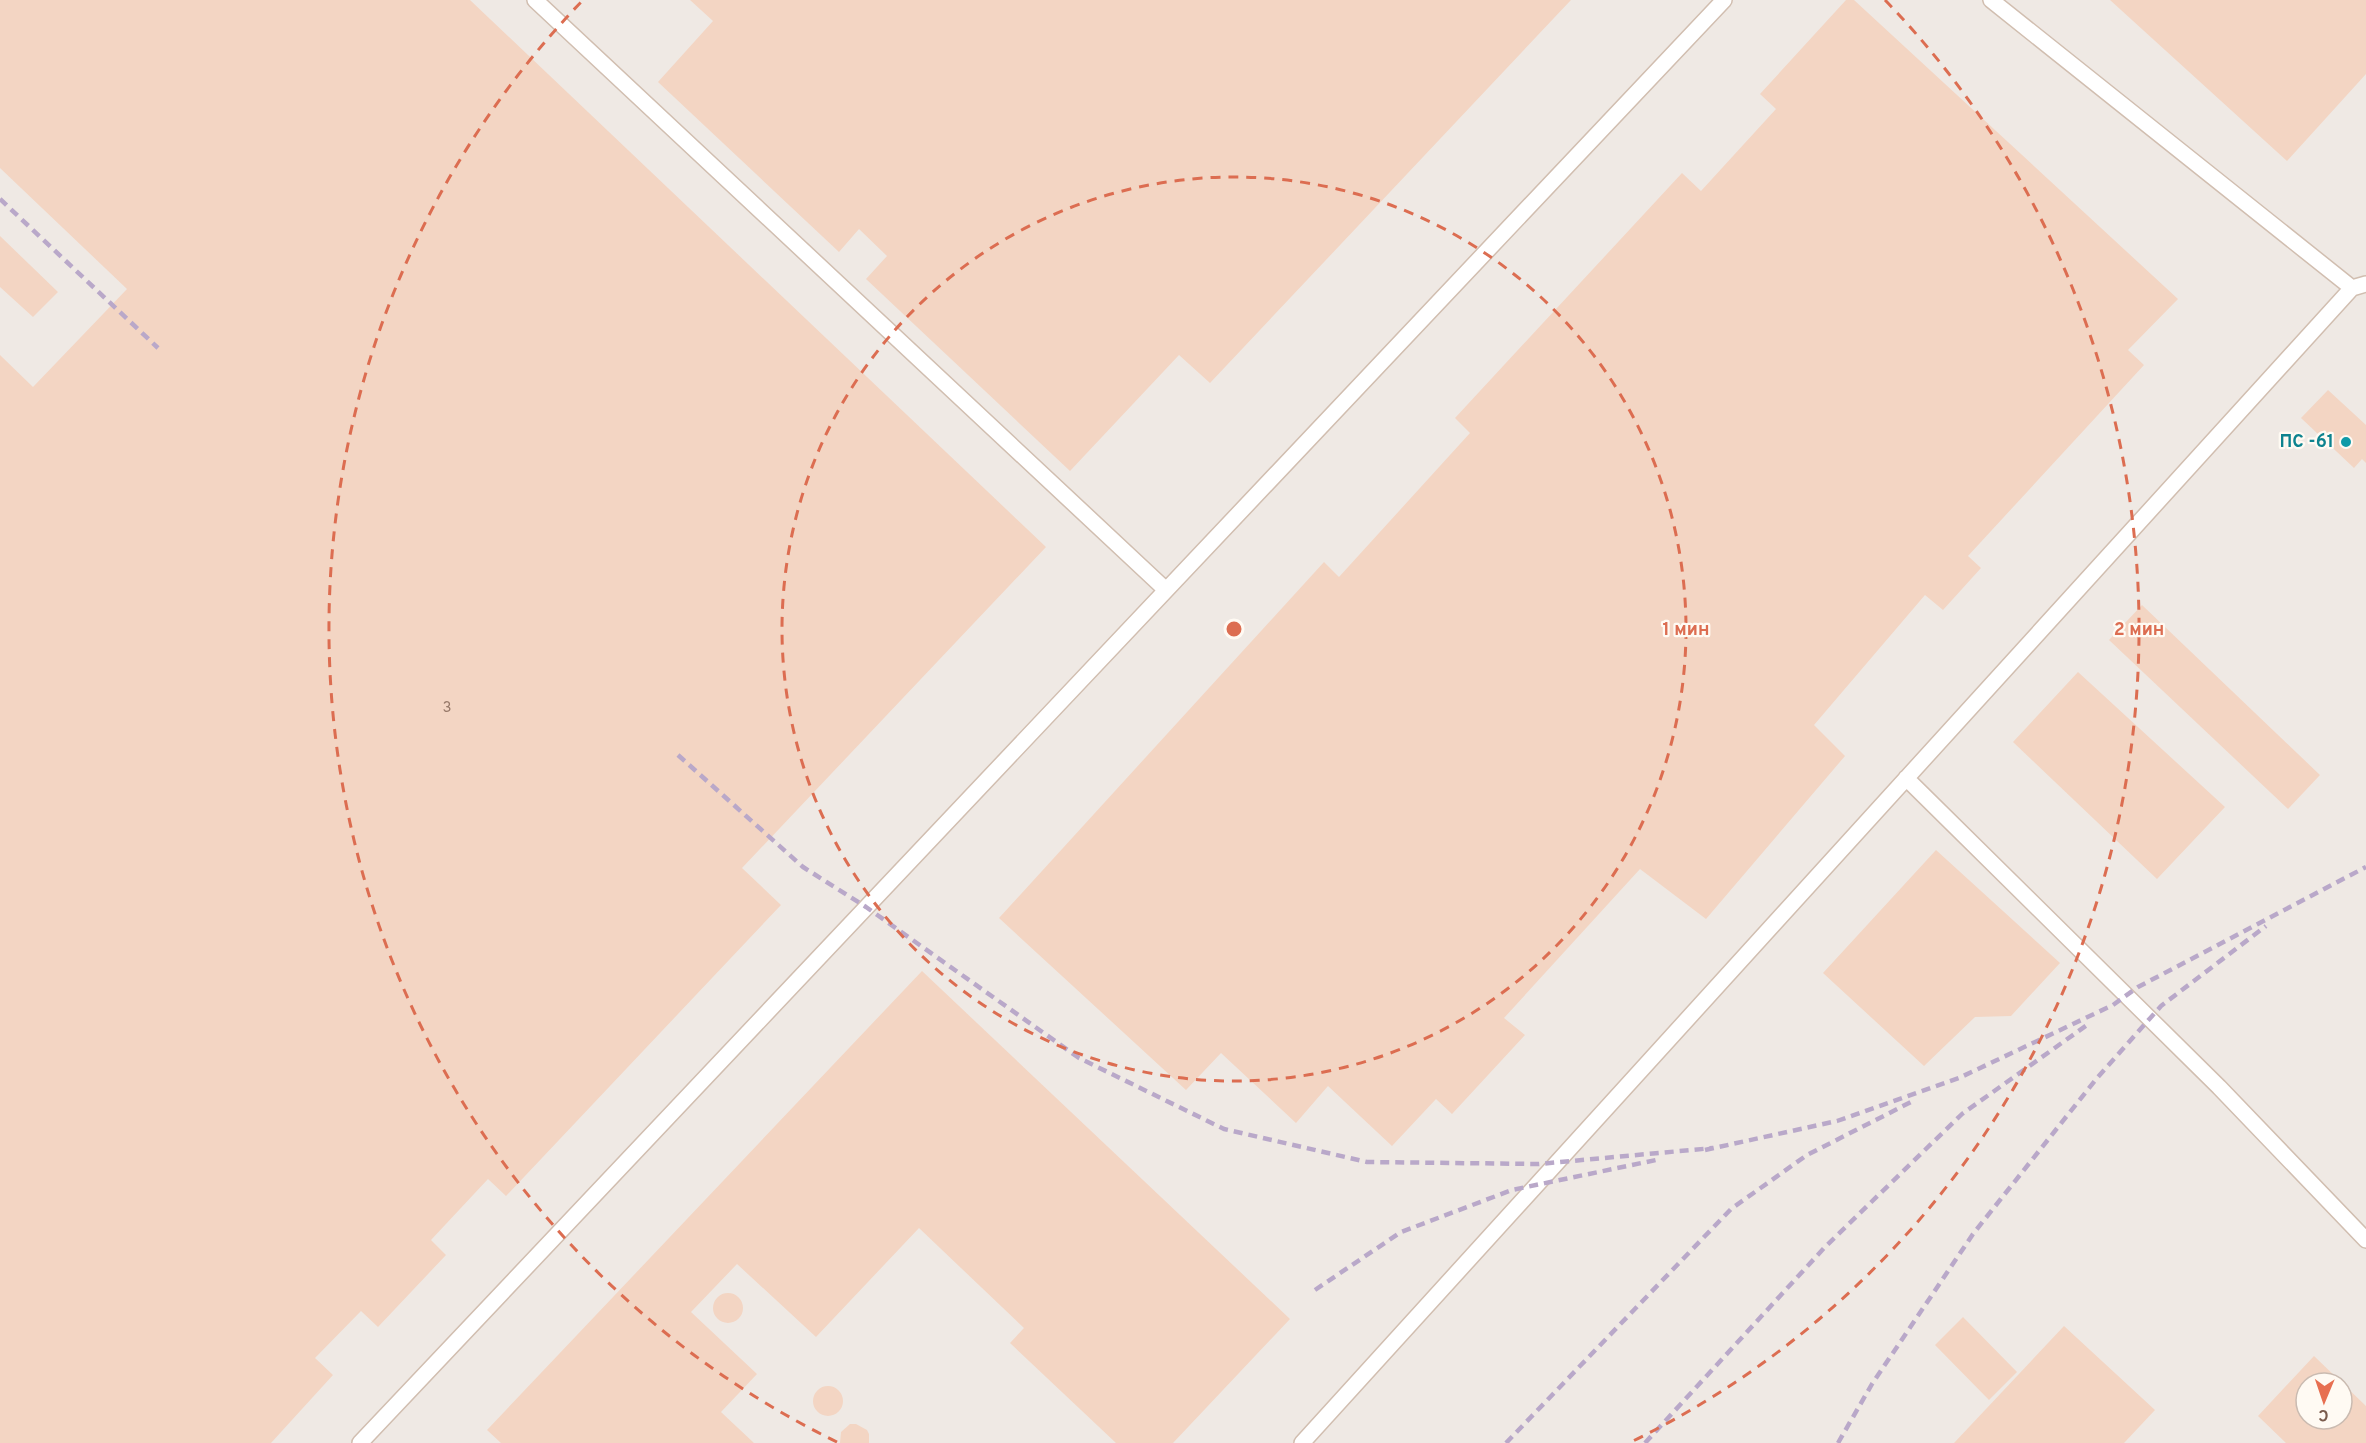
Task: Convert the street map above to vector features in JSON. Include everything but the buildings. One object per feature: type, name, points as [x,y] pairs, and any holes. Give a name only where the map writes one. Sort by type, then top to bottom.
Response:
[{"type":"lane","points":[[535,0],[1166,590]]},
{"type":"lane","points":[[360,1443],[1724,0]]},
{"type":"lane","points":[[1302,1443],[1906,778],[2359,286],[1991,0]]},
{"type":"lane","points":[[1906,778],[2219,1087],[2366,1240]]},
{"type":"shaded area","points":[[0,0],[2366,0],[2366,1443],[0,1443]]},
{"type":"railway","points":[[0,199],[158,348]]},
{"type":"railway","points":[[678,755],[803,867],[866,907],[1079,1058],[1224,1129],[1367,1162],[1539,1164],[1713,1148]]},
{"type":"railway","points":[[1705,1150],[1837,1121],[1959,1078],[2113,1005],[2138,987],[2366,867]]},
{"type":"railway","points":[[1838,1443],[1872,1384],[1973,1234],[2097,1078],[2161,1006],[2266,926]]},
{"type":"railway","points":[[1645,1443],[1825,1247],[1962,1114],[2087,1025]]},
{"type":"railway","points":[[1506,1443],[1731,1209],[1807,1155],[1913,1101]]},
{"type":"railway","points":[[1315,1290],[1401,1232],[1512,1190],[1656,1160]]},
{"type":"place","name":"ПС -61","points":[[2346,442]]}]
